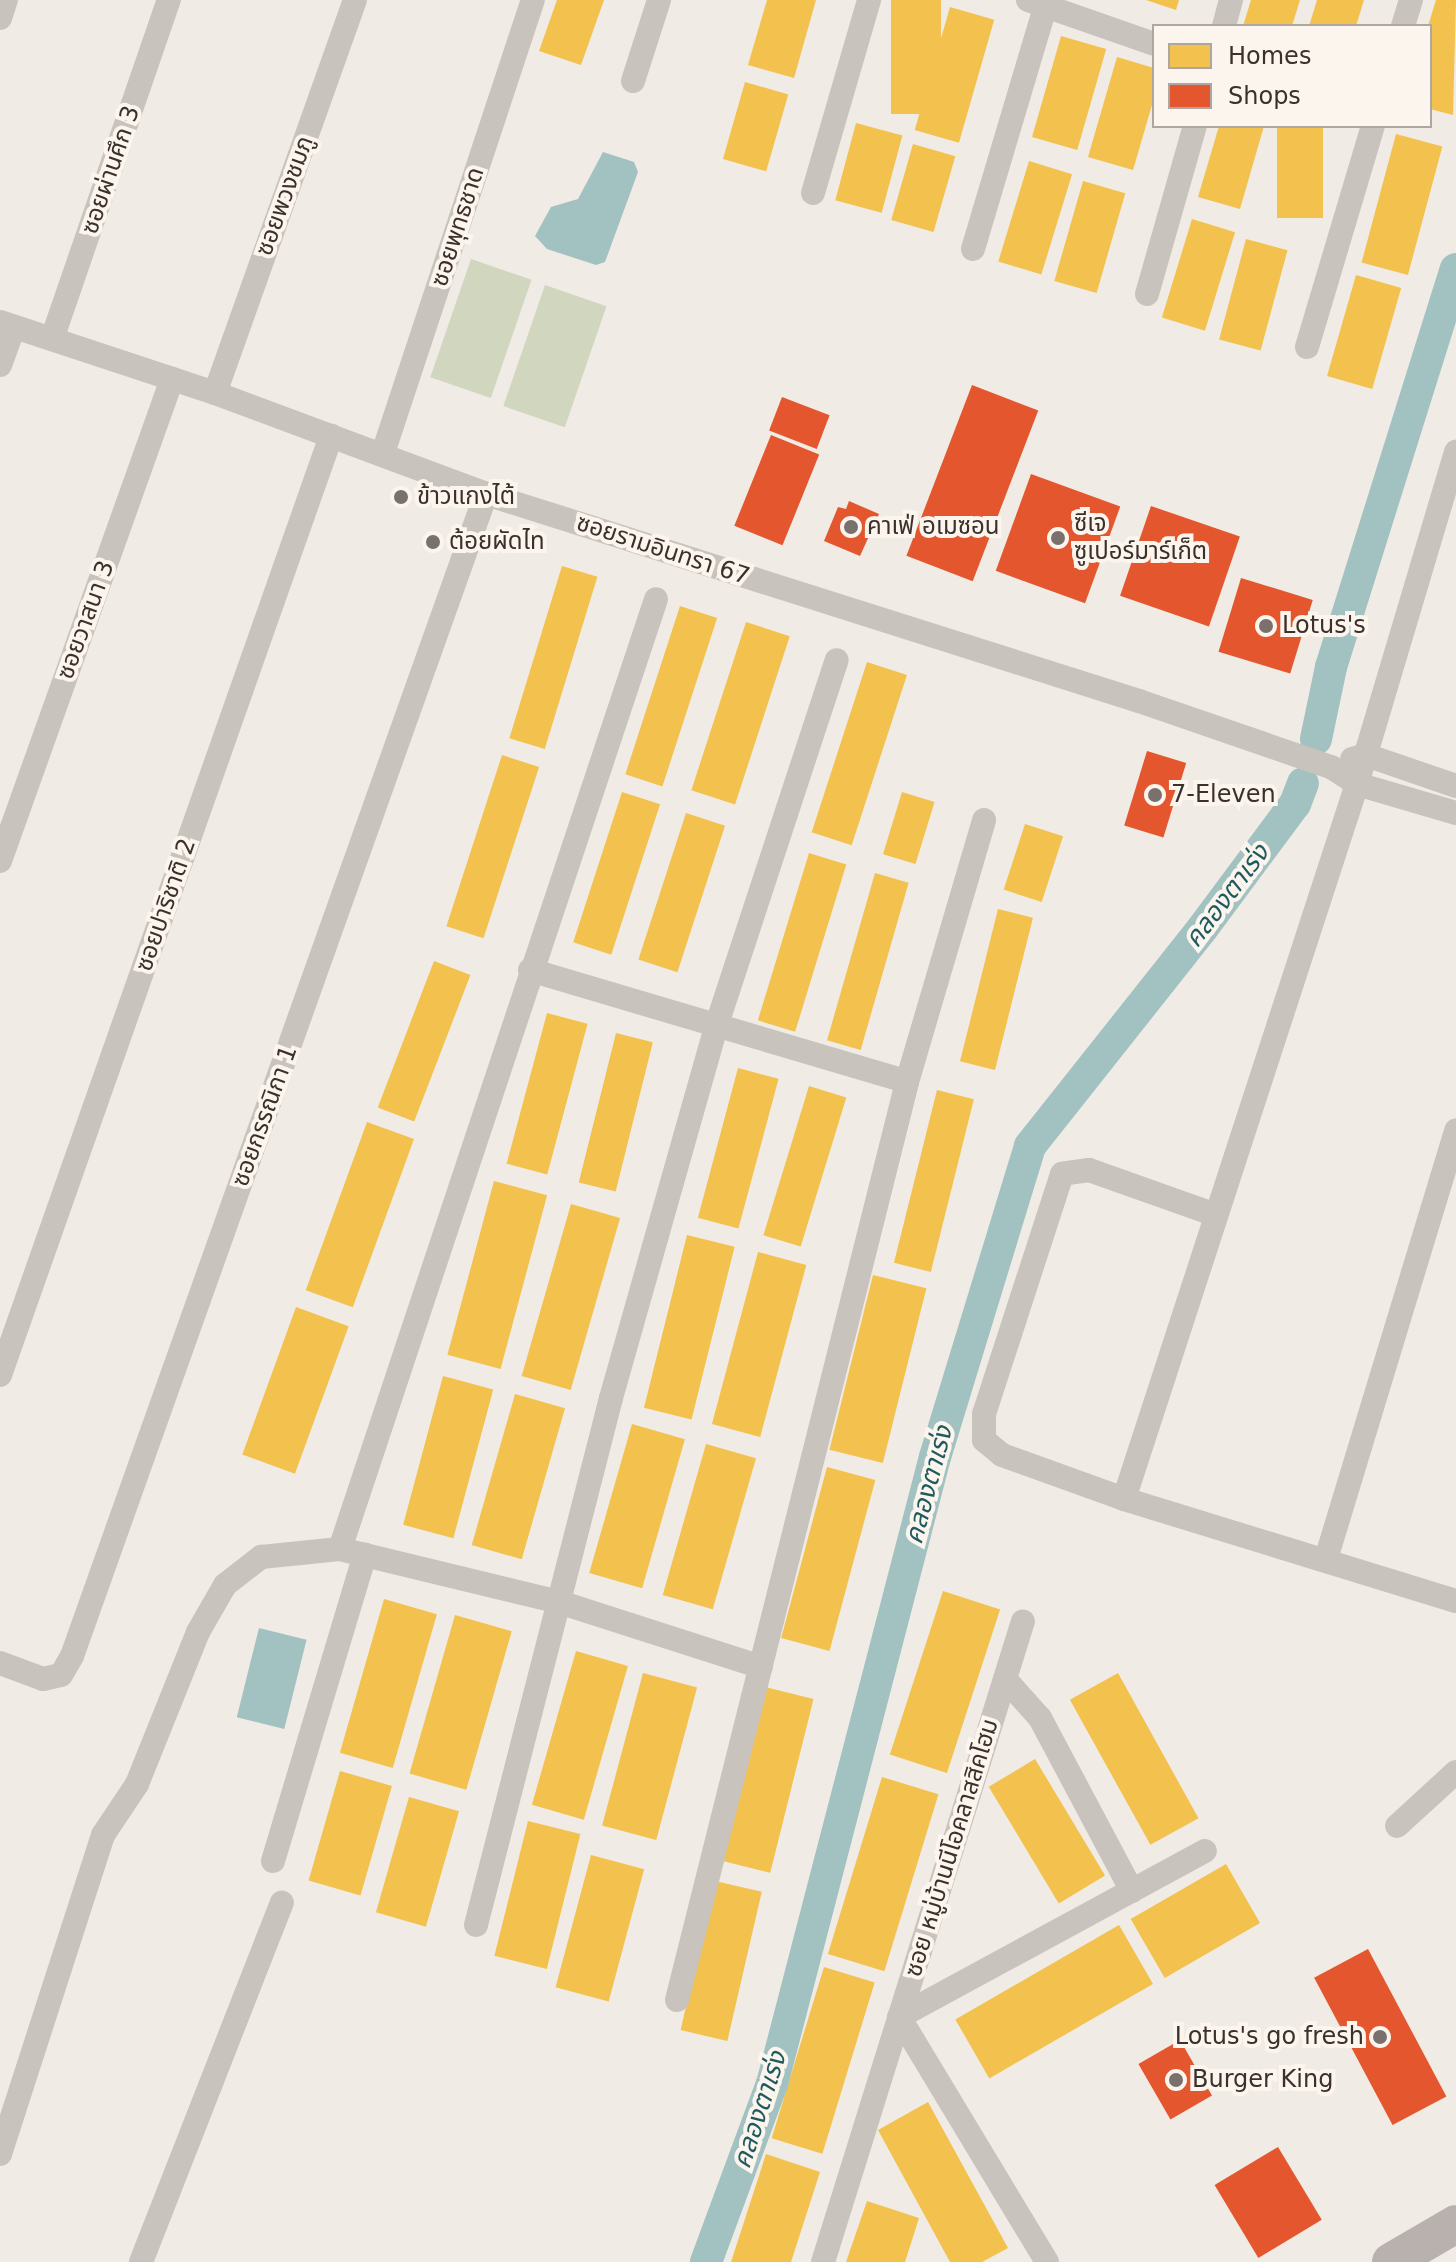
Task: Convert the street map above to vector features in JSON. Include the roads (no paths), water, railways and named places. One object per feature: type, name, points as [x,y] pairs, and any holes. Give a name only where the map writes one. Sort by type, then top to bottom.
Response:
[{"type":"main road","points":[[1391,2262],[1456,2224]]},
{"type":"street","points":[[0,18],[6,0]]},
{"type":"street","name":"ซอยผ่านศึก 3","points":[[52,339],[169,0]]},
{"type":"street","name":"ซอยพวงชมภู","points":[[215,393],[355,0]]},
{"type":"street","name":"ซอยพุทธชาด","points":[[383,453],[533,0]]},
{"type":"street","points":[[633,81],[659,0]]},
{"type":"street","points":[[813,193],[869,0]]},
{"type":"street","points":[[1225,24],[1231,0]]},
{"type":"street","points":[[1404,24],[1411,0]]},
{"type":"street","points":[[973,249],[1040,2],[1152,43]]},
{"type":"street","points":[[1147,294],[1194,128]]},
{"type":"street","points":[[1307,347],[1372,128]]},
{"type":"street","points":[[0,365],[7,324]]},
{"type":"street","name":"ซอยรามอินทรา 67","points":[[7,324],[215,393],[383,453],[486,494],[1331,767],[1357,784],[1456,813]]},
{"type":"street","name":"ซอยวาสนา 3","points":[[0,861],[172,379]]},
{"type":"street","name":"ซอยปาริชาติ 2","points":[[0,1375],[331,436]]},
{"type":"street","points":[[1124,1499],[1357,784],[1456,451]]},
{"type":"street","name":"ซอยกรรณิกา 1","points":[[0,1663],[43,1679],[61,1675],[72,1656],[486,494]]},
{"type":"street","points":[[340,1549],[530,970],[656,599]]},
{"type":"street","points":[[476,1925],[559,1602],[717,1024],[837,660]]},
{"type":"street","points":[[1331,767],[1366,755],[1456,786]]},
{"type":"street","points":[[677,2000],[907,1082],[984,820]]},
{"type":"street","points":[[530,970],[907,1082]]},
{"type":"street","points":[[1326,1559],[1456,1130]]},
{"type":"street","points":[[1216,1215],[1089,1170],[1062,1174],[1054,1186],[984,1414],[984,1440],[1002,1455],[1124,1499],[1456,1601]]},
{"type":"street","points":[[0,2154],[103,1835],[137,1784],[205,1621],[225,1585],[261,1557],[340,1549],[559,1602],[761,1667]]},
{"type":"street","points":[[273,1861],[365,1555]]},
{"type":"street","name":"ซอย หมู่บ้านนีโอคลาสสิคโฮม","points":[[823,2262],[1023,1621]]},
{"type":"street","name":"ซอย หมู่บ้านนีโอคลาสสิคโฮม","points":[[1005,1679],[1040,1718],[1132,1891]]},
{"type":"street","points":[[1397,1826],[1456,1772]]},
{"type":"street","name":"ซอย หมู่บ้านนีโอคลาสสิคโฮม","points":[[899,2017],[1205,1851]]},
{"type":"street","points":[[141,2262],[282,1903]]},
{"type":"street","points":[[899,2017],[1047,2262]]},
{"type":"water","points":[[603,152],[634,162],[638,172],[605,262],[596,265],[547,249],[535,236],[551,207],[578,199]]},
{"type":"water","points":[[259,1628],[307,1640],[284,1729],[237,1717]]},
{"type":"waterway","name":"คลองตาเร่ง","points":[[1316,739],[1331,667],[1456,269]]},
{"type":"waterway","name":"คลองตาเร่ง","points":[[706,2262],[772,2084],[935,1457],[1030,1146],[1202,929],[1295,804],[1303,783]]},
{"type":"place","name":"ข้าวแกงไต้","points":[[401,497]]},
{"type":"place","name":"คาเฟ่ อเมซอน","points":[[851,527]]},
{"type":"place","name":"ซีเจ ซูเปอร์มาร์เก็ต","points":[[1058,538]]},
{"type":"place","name":"ต้อยผัดไท","points":[[433,542]]},
{"type":"place","name":"Lotus's","points":[[1266,626]]},
{"type":"place","name":"7-Eleven","points":[[1155,795]]},
{"type":"place","name":"Lotus's go fresh","points":[[1380,2037]]},
{"type":"place","name":"Burger King","points":[[1176,2080]]}]
